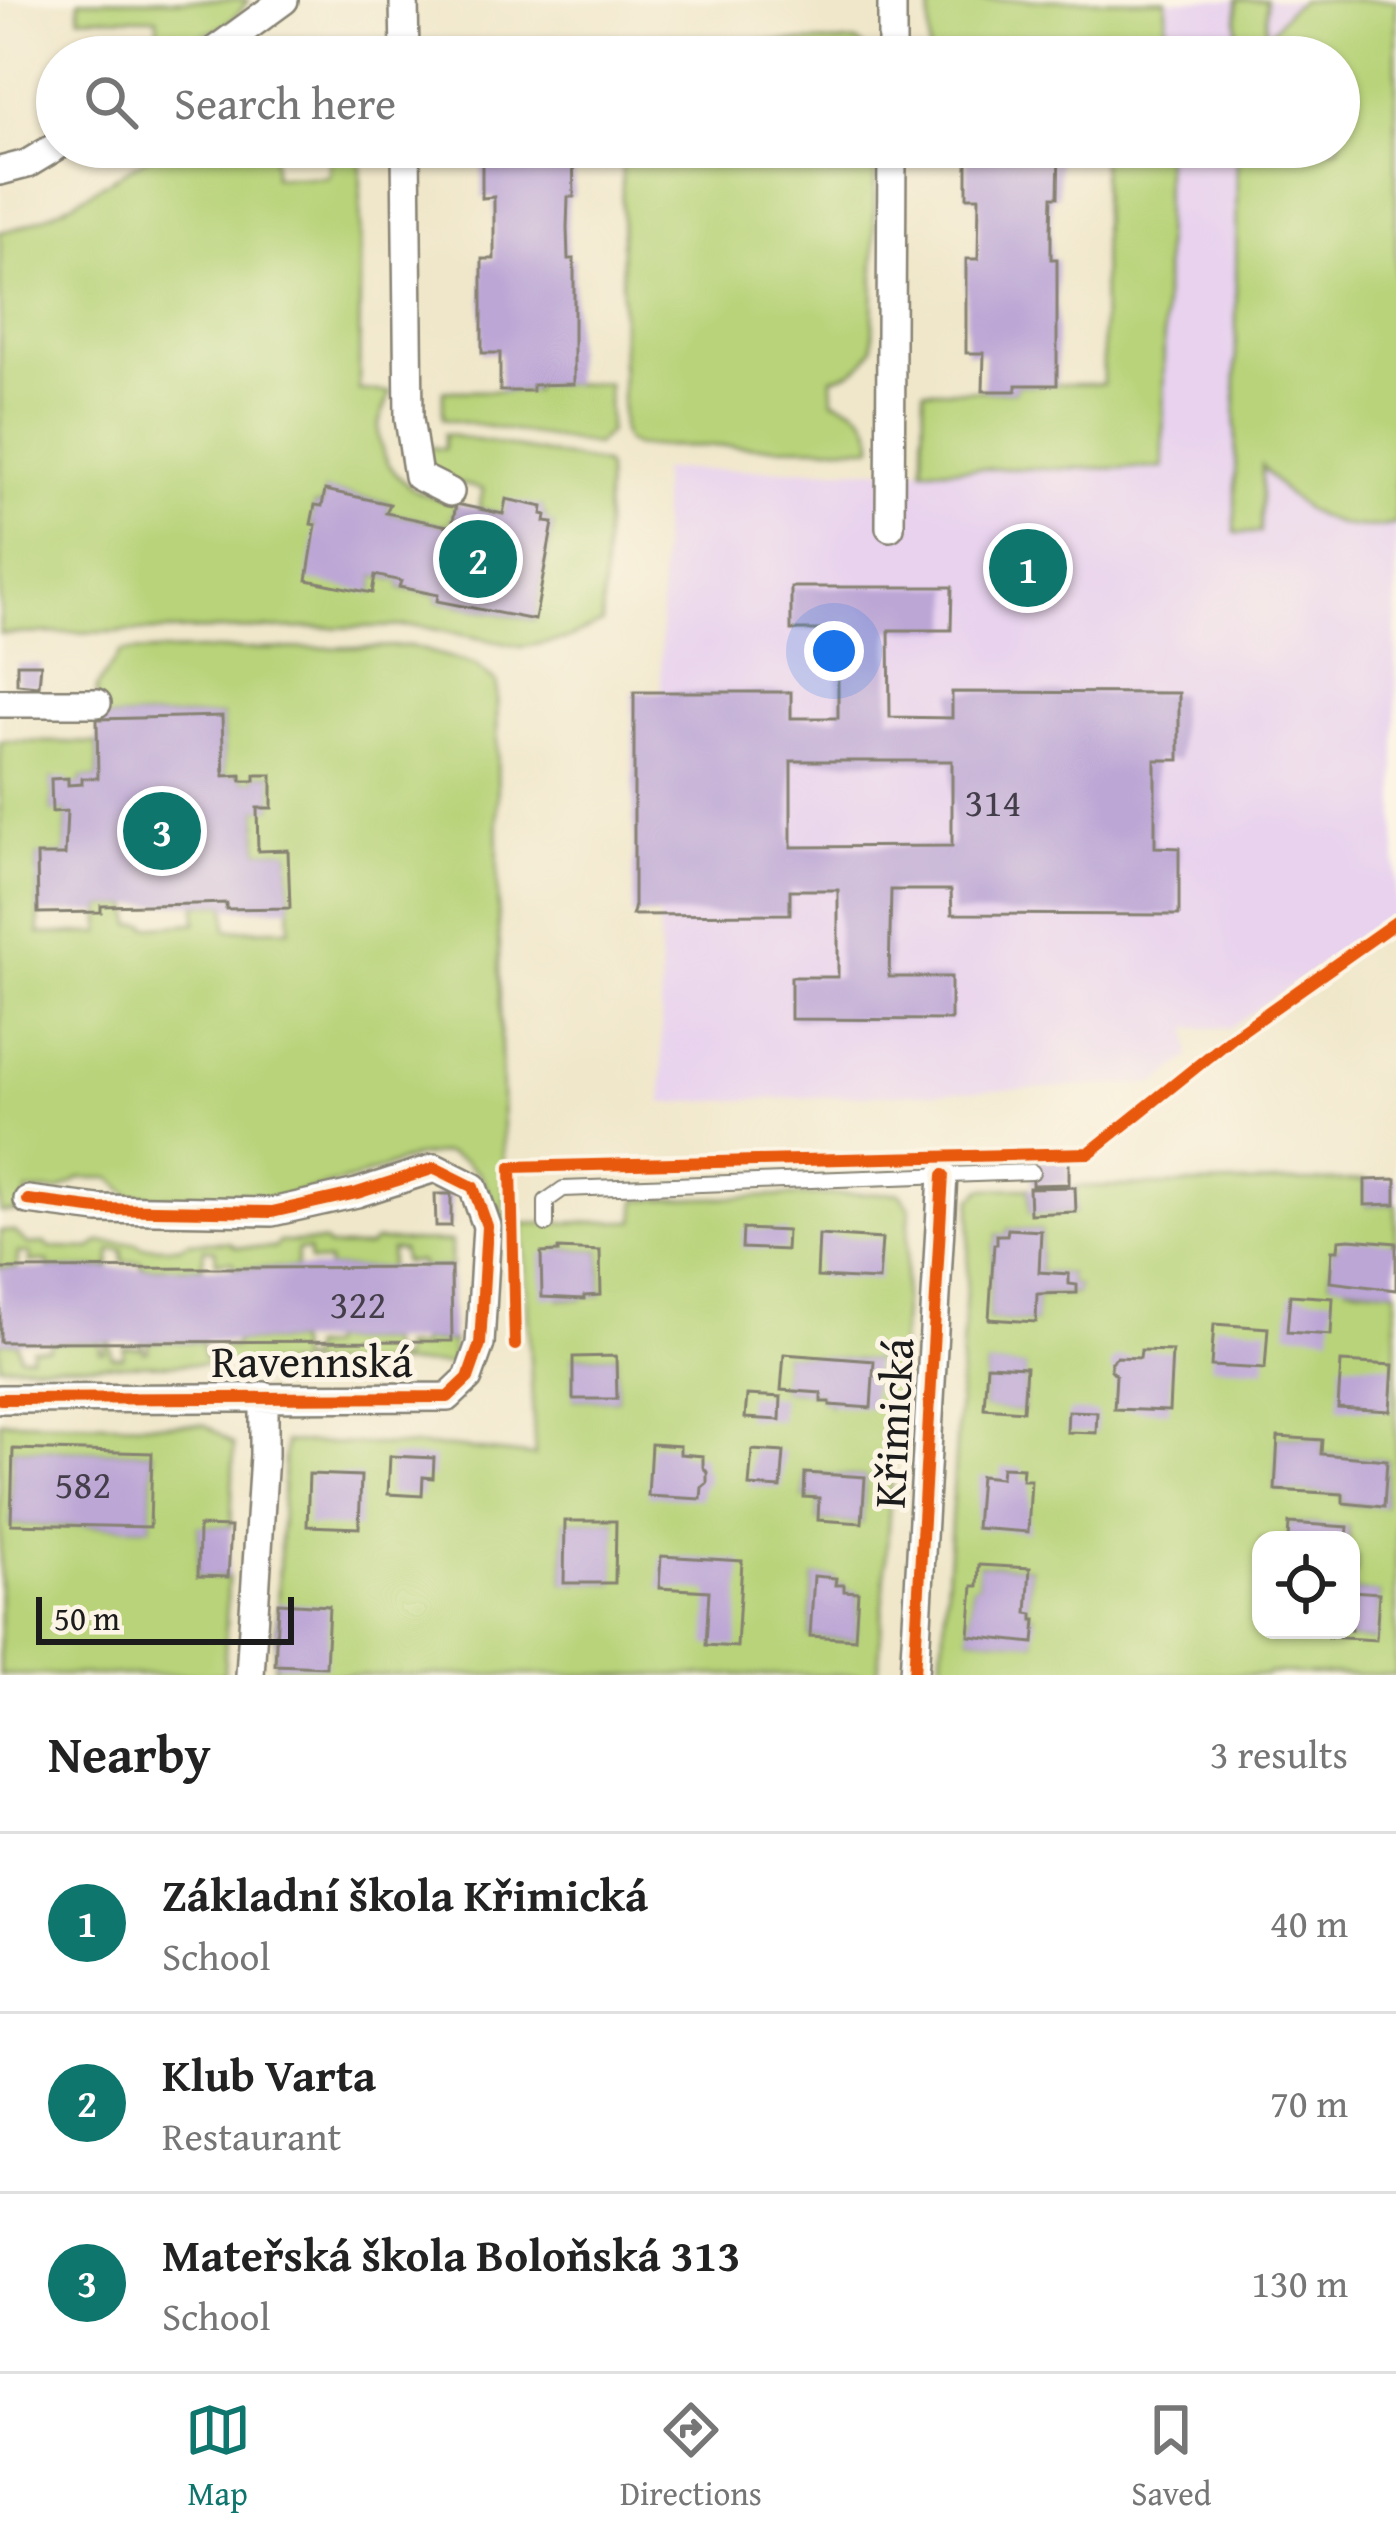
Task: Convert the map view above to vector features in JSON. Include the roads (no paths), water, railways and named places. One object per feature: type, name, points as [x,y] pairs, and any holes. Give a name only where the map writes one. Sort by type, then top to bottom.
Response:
[{"type":"street","points":[[235,36],[284,0]]},
{"type":"street","points":[[404,0],[405,36]]},
{"type":"street","points":[[892,0],[892,36]]},
{"type":"street","points":[[0,171],[36,159]]},
{"type":"street","points":[[406,168],[409,418],[418,476],[450,492]]},
{"type":"street","points":[[890,527],[892,168]]},
{"type":"street","points":[[0,703],[97,703]]},
{"type":"street","name":"Ravennská","points":[[0,1399],[448,1397],[468,1378],[480,1344],[487,1226],[472,1187],[435,1168],[357,1193],[272,1212],[98,1209],[28,1200]]},
{"type":"street","name":"Křimická","points":[[914,1675],[943,1175]]},
{"type":"street","points":[[250,1675],[264,1396]]},
{"type":"lane","points":[[546,1224],[546,1201],[563,1189],[1032,1172]]},
{"type":"place","name":"Klub Varta","points":[[478,559]]},
{"type":"place","name":"Základní škola Křimická","points":[[1028,568]]},
{"type":"place","name":"Mateřská škola Boloňská 313","points":[[162,831]]}]
